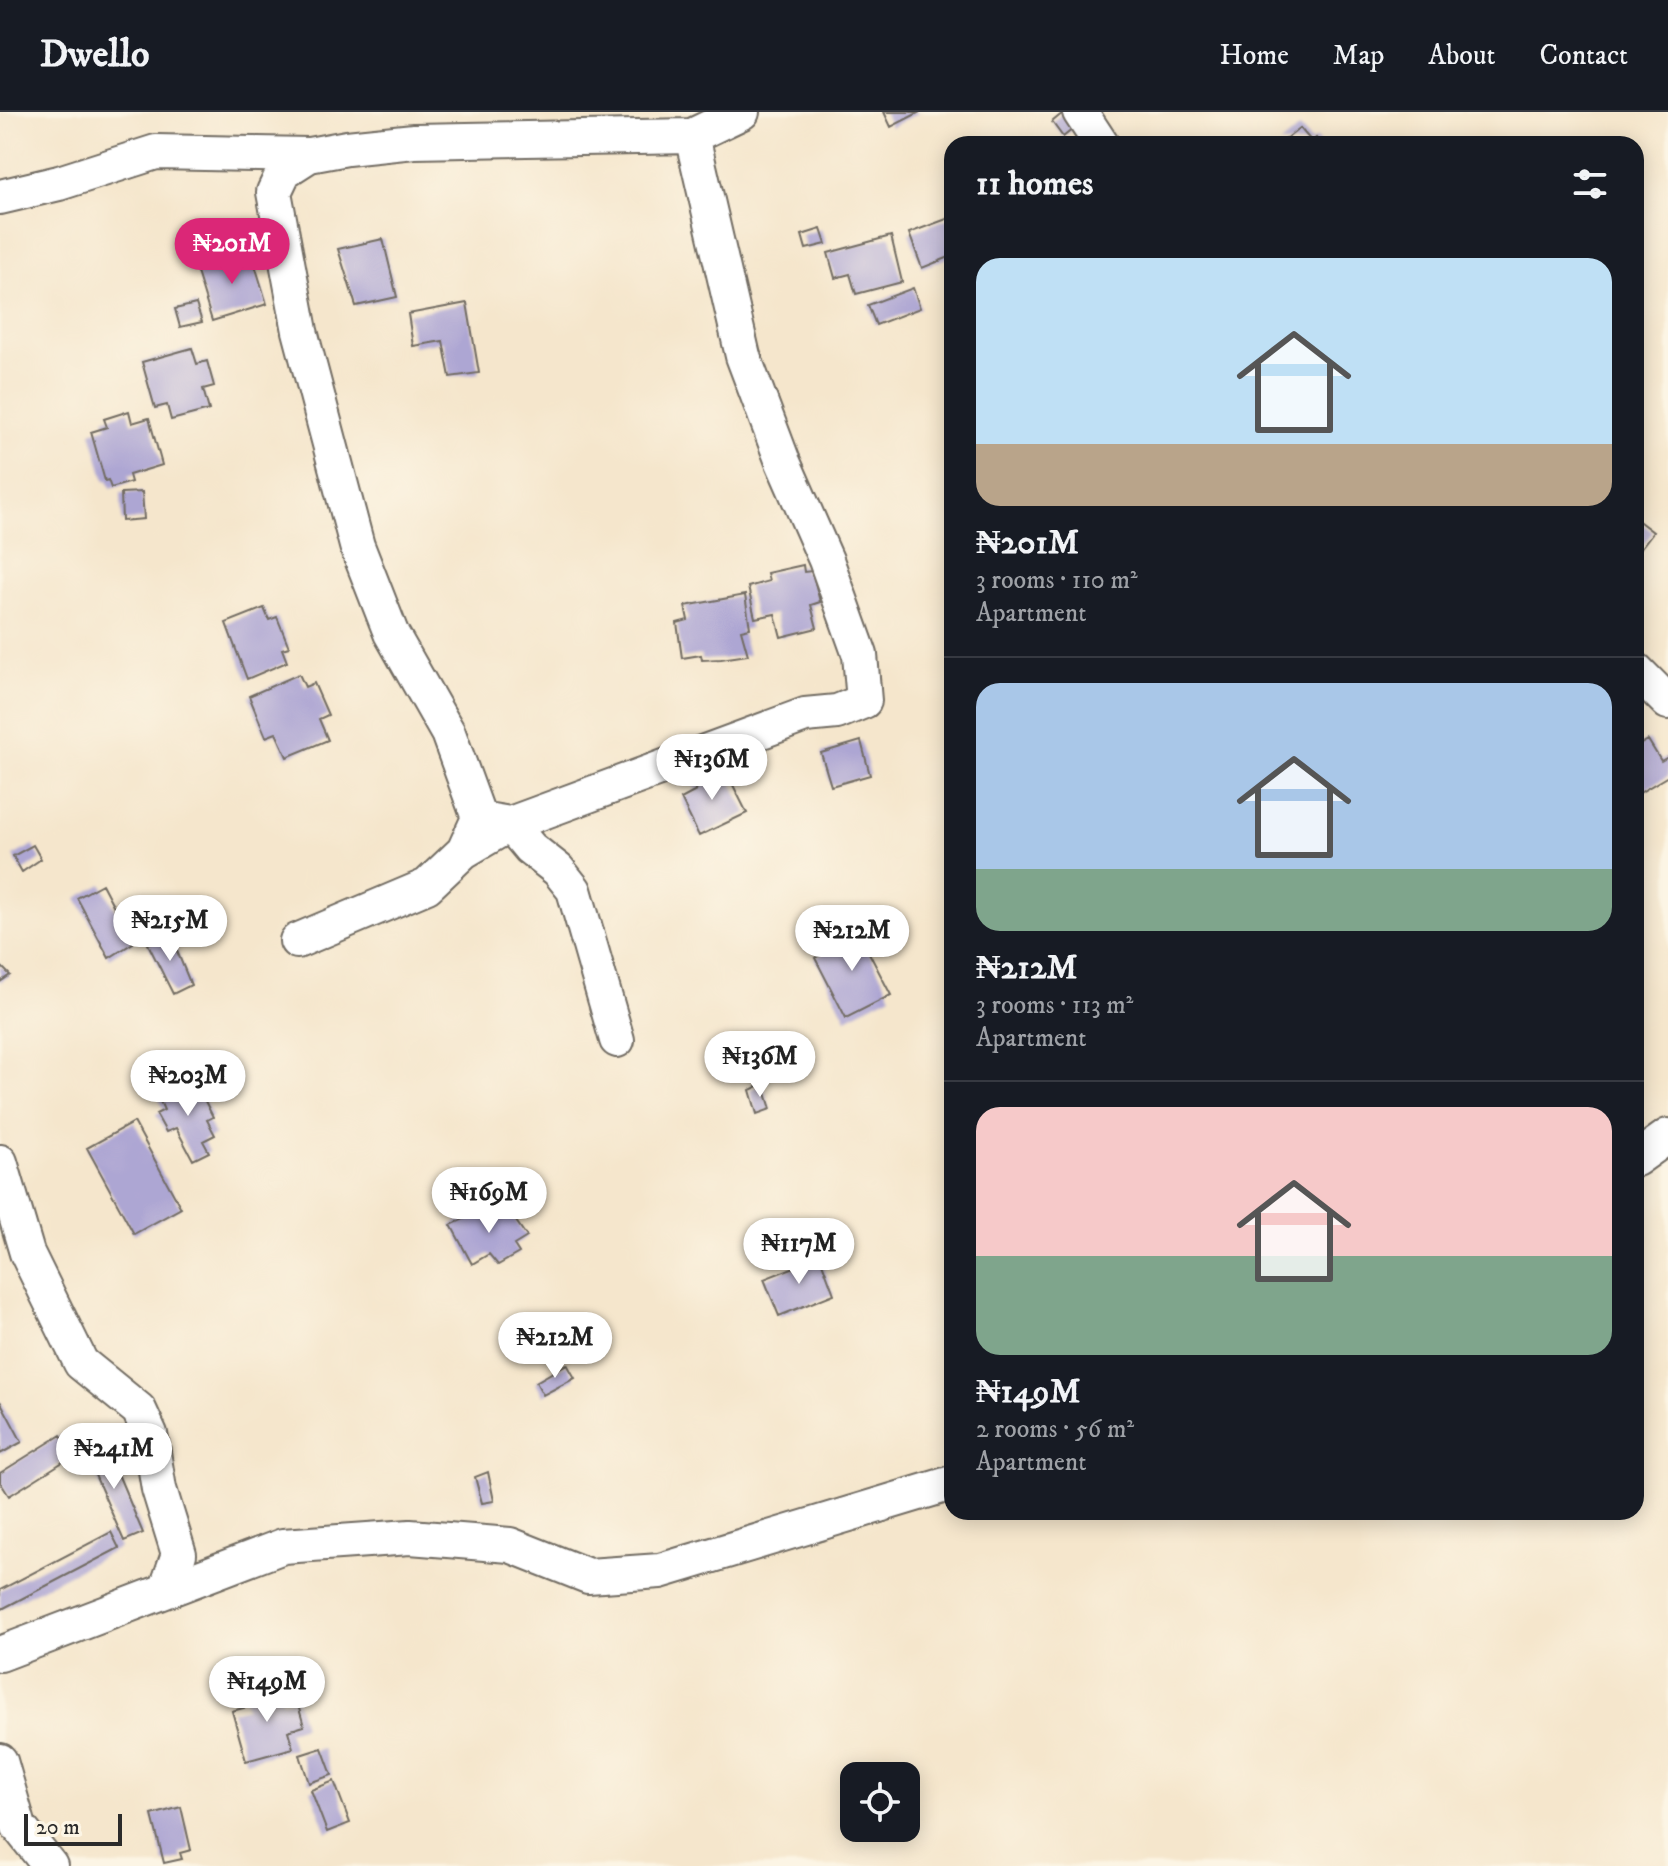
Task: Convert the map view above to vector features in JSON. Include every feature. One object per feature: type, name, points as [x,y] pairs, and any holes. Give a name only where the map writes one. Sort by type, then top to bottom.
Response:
[{"type":"street","points":[[0,197],[156,152],[309,155],[414,141],[692,136],[742,112]]},
{"type":"street","points":[[1080,112],[1096,136]]},
{"type":"street","points":[[297,941],[427,886],[495,821],[805,715],[837,712],[864,701],[860,655],[826,560],[783,462],[743,356],[692,136]]},
{"type":"street","points":[[309,155],[284,171],[274,192],[300,331],[357,546],[391,633],[495,821],[558,870],[574,890],[617,1040]]},
{"type":"street","points":[[1644,678],[1668,702]]},
{"type":"street","points":[[1644,1153],[1668,1136]]},
{"type":"street","points":[[0,1162],[27,1253],[81,1363],[139,1410],[150,1434],[159,1489],[179,1554],[167,1588]]},
{"type":"street","points":[[3,1658],[167,1588],[283,1546],[410,1537],[510,1545],[588,1576],[660,1571],[944,1485]]},
{"type":"street","points":[[179,1554],[211,1572]]},
{"type":"street","points":[[0,1761],[19,1827],[50,1866]]},
{"type":"building","points":[[884,112],[920,112],[891,127]]},
{"type":"building","points":[[1064,112],[1078,125],[1062,136],[1052,122]]},
{"type":"building","points":[[1300,128],[1307,136],[1290,136]]},
{"type":"building","points":[[944,220],[944,259],[922,268],[909,233]]},
{"type":"building","points":[[821,229],[826,244],[806,249],[802,235]]},
{"type":"building","points":[[891,236],[902,282],[856,294],[850,274],[835,278],[828,253]]},
{"type":"building","points":[[383,239],[397,297],[356,306],[338,249]]},
{"type":"building","points":[[251,252],[267,304],[212,321],[196,269]]},
{"type":"building","points":[[913,288],[920,308],[876,325],[868,305]]},
{"type":"building","points":[[467,303],[479,373],[450,377],[443,341],[413,346],[408,314]]},
{"type":"building","points":[[196,304],[202,322],[180,327],[175,309]]},
{"type":"building","points":[[192,348],[197,364],[207,361],[214,386],[203,389],[209,410],[171,420],[167,405],[155,408],[142,362]]},
{"type":"building","points":[[129,411],[132,423],[149,418],[162,465],[129,475],[131,482],[111,488],[108,480],[105,481],[91,432],[107,427],[104,419]]},
{"type":"building","points":[[142,492],[144,519],[122,521],[121,493]]},
{"type":"building","points":[[1644,525],[1653,532],[1644,544]]},
{"type":"building","points":[[803,565],[804,572],[812,571],[820,602],[811,605],[817,628],[781,637],[775,614],[755,618],[748,587],[769,581],[767,573]]},
{"type":"building","points":[[745,595],[750,628],[741,630],[748,655],[702,660],[701,655],[682,658],[677,623],[688,620],[685,606]]},
{"type":"building","points":[[264,608],[269,620],[277,617],[289,647],[282,649],[287,662],[247,679],[226,623]]},
{"type":"building","points":[[299,674],[305,687],[314,683],[328,715],[319,719],[328,740],[287,757],[276,733],[266,737],[249,696]]},
{"type":"building","points":[[1648,740],[1661,761],[1668,757],[1668,776],[1644,790],[1644,742]]},
{"type":"building","points":[[861,741],[870,775],[831,786],[821,753]]},
{"type":"building","points":[[714,766],[722,783],[730,779],[747,813],[699,836],[681,799],[696,791],[690,778]]},
{"type":"building","points":[[33,845],[41,859],[22,872],[13,856]]},
{"type":"building","points":[[102,884],[133,943],[109,958],[77,898]]},
{"type":"building","points":[[855,926],[891,995],[846,1018],[815,958],[829,950],[826,942]]},
{"type":"building","points":[[170,934],[191,985],[173,994],[148,944]]},
{"type":"building","points":[[0,965],[10,975],[0,982]]},
{"type":"building","points":[[195,1081],[213,1117],[207,1120],[215,1135],[203,1141],[209,1152],[193,1160],[176,1128],[166,1132],[156,1114],[164,1110],[159,1099]]},
{"type":"building","points":[[763,1084],[771,1109],[757,1114],[750,1090]]},
{"type":"building","points":[[134,1122],[181,1208],[134,1234],[87,1148]]},
{"type":"building","points":[[492,1205],[501,1218],[509,1211],[527,1237],[514,1245],[519,1253],[498,1265],[489,1254],[472,1264],[451,1225]]},
{"type":"building","points":[[820,1257],[834,1294],[779,1316],[764,1279]]},
{"type":"building","points":[[567,1364],[575,1378],[543,1395],[536,1382]]},
{"type":"building","points":[[0,1401],[22,1442],[0,1454]]},
{"type":"building","points":[[61,1435],[74,1455],[9,1496],[0,1482],[0,1473]]},
{"type":"building","points":[[104,1441],[143,1533],[124,1541],[84,1450]]},
{"type":"building","points":[[488,1472],[494,1501],[482,1503],[475,1477]]},
{"type":"building","points":[[111,1532],[119,1548],[0,1610],[0,1590]]},
{"type":"building","points":[[278,1689],[282,1702],[296,1698],[304,1726],[288,1731],[293,1748],[246,1761],[232,1711],[247,1707],[245,1699]]},
{"type":"building","points":[[322,1748],[332,1775],[309,1783],[300,1755]]},
{"type":"building","points":[[334,1781],[350,1823],[327,1832],[311,1790]]},
{"type":"building","points":[[181,1807],[191,1850],[180,1853],[182,1859],[164,1863],[152,1815]]}]
